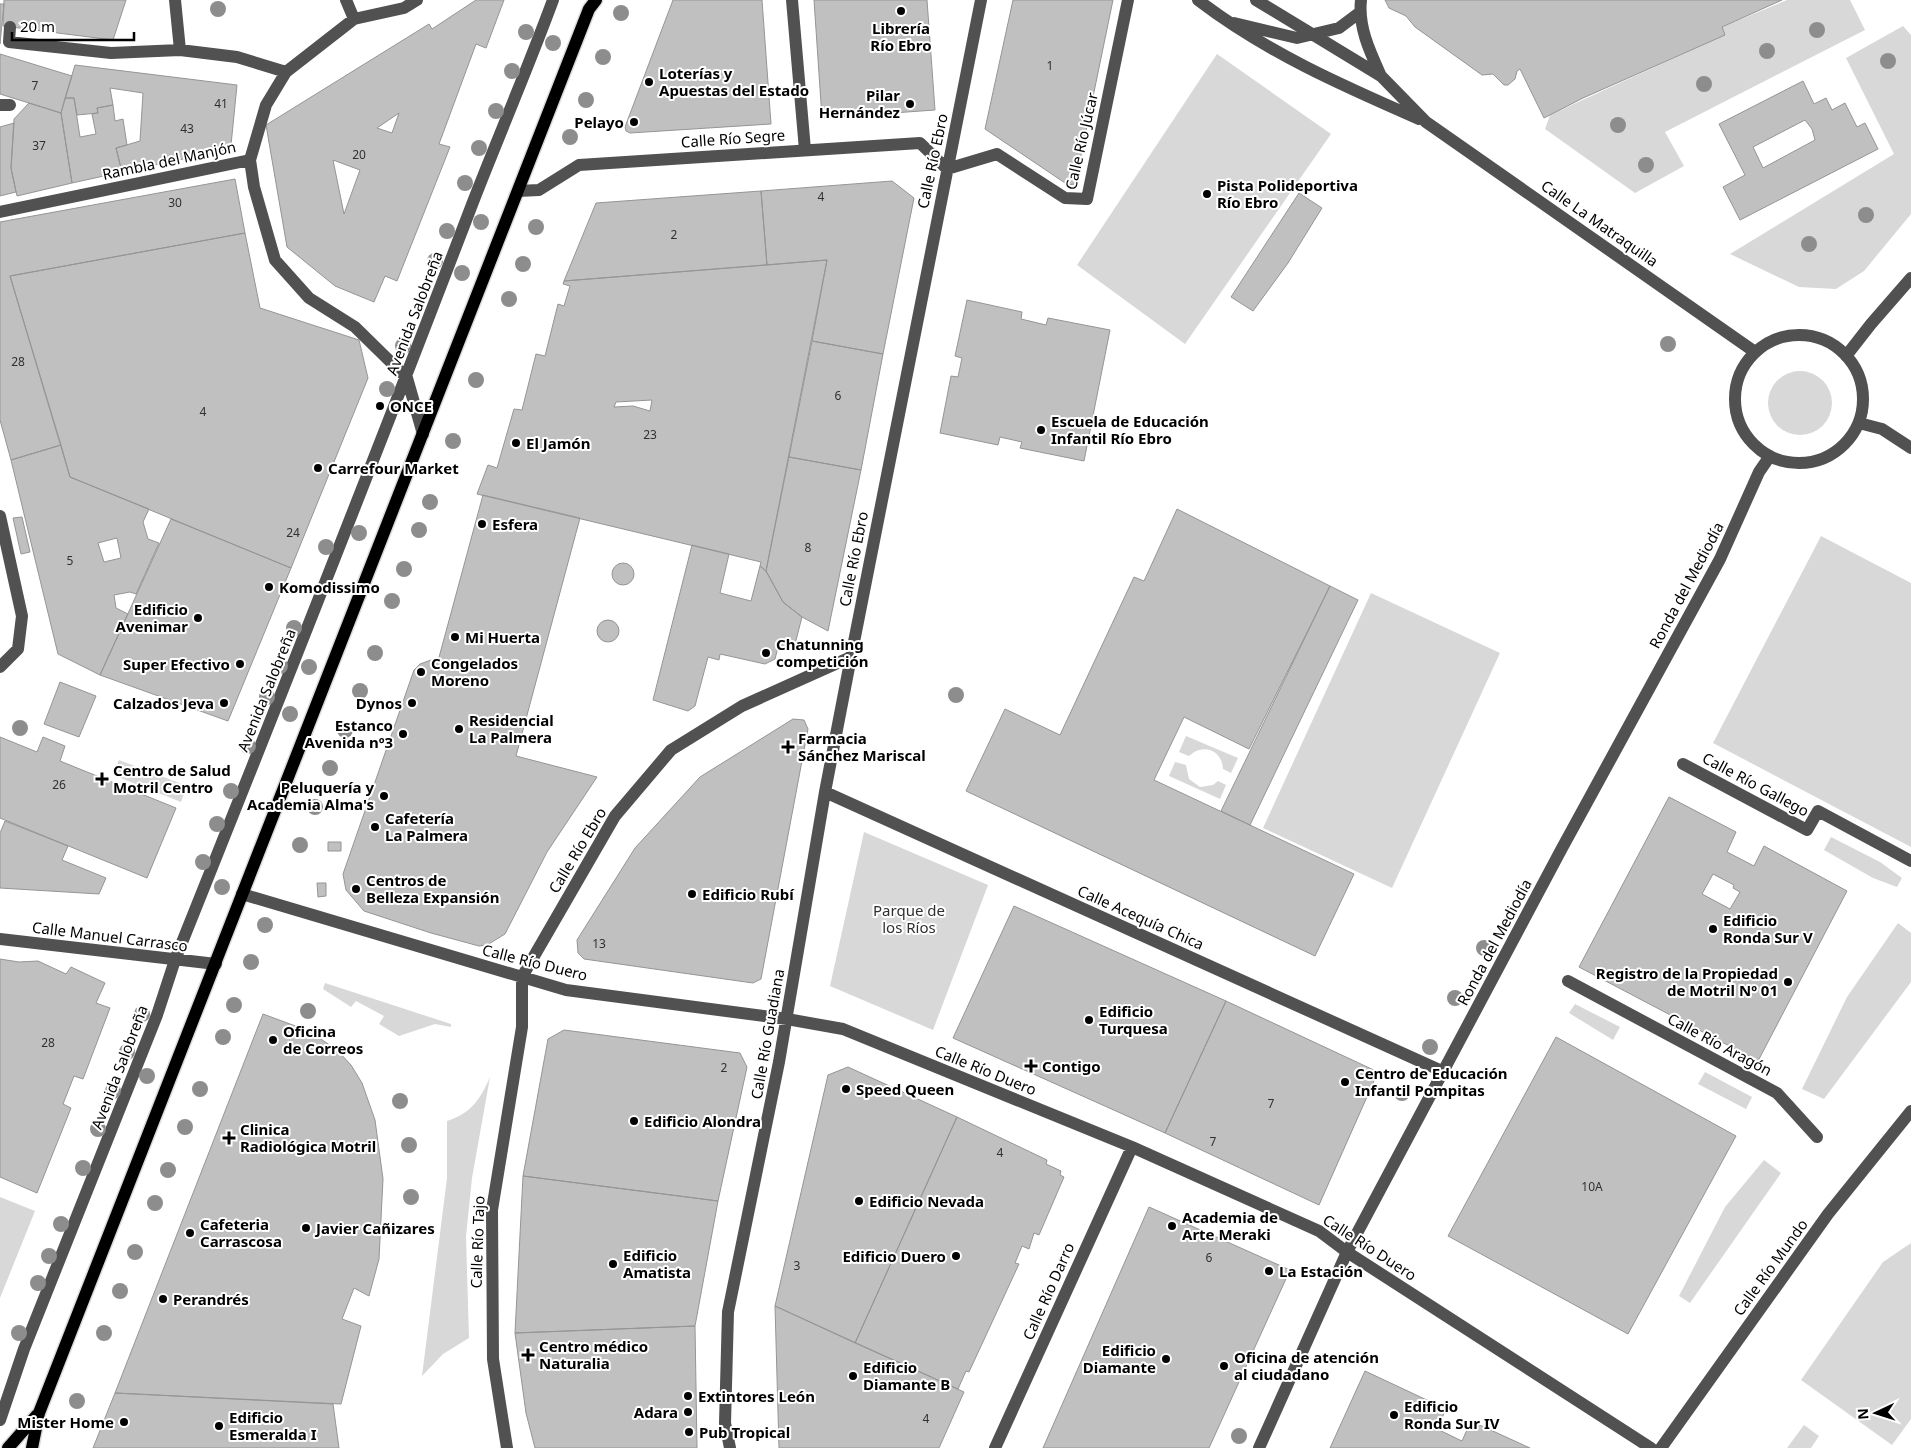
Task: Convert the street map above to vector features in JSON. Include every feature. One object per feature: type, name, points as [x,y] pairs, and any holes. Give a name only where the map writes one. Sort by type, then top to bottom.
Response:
[{"type":"main road","points":[[32,1448],[39,1413],[591,3]]},
{"type":"main road","points":[[8,1448],[39,1413]]},
{"type":"street","points":[[175,0],[180,50]]},
{"type":"street","points":[[346,0],[354,19]]},
{"type":"street","name":"Rambla del Manjón","points":[[0,212],[250,160],[266,105],[286,72],[354,19],[404,8],[417,0]]},
{"type":"street","name":"Avenida Salobreña","points":[[0,1420],[24,1349],[150,1032],[175,960],[407,378],[478,189],[553,0]]},
{"type":"street","points":[[792,0],[804,150]]},
{"type":"street","name":"Calle Río Ebro","points":[[522,977],[616,816],[671,750],[742,706],[851,657],[981,0]]},
{"type":"street","name":"Calle Río Júcar","points":[[947,169],[997,154],[1065,198],[1087,199],[1128,0]]},
{"type":"street","name":"Calle La Matraquilla","points":[[1198,0],[1225,20],[1288,60],[1426,122]]},
{"type":"street","name":"Calle La Matraquilla","points":[[1256,0],[1381,76],[1426,122],[1755,352]]},
{"type":"street","points":[[1360,0],[1359,13],[1362,29],[1381,76]]},
{"type":"street","points":[[1225,20],[1297,38],[1339,28],[1359,13]]},
{"type":"street","points":[[10,27],[9,42],[111,53],[180,50],[237,57],[286,72]]},
{"type":"street","name":"Calle Río Segre","points":[[518,191],[539,190],[579,164],[920,143],[947,169]]},
{"type":"street","points":[[250,160],[254,187],[275,260],[309,298],[354,327],[407,378],[423,434]]},
{"type":"street","points":[[1846,356],[1911,278]]},
{"type":"street","points":[[1792,334],[1812,336],[1830,343],[1846,356],[1857,370],[1862,387],[1863,405],[1858,423],[1848,441],[1832,454],[1811,462],[1790,462],[1770,456],[1753,444],[1741,427],[1735,408],[1736,387],[1743,368],[1755,352],[1772,340],[1792,334]]},
{"type":"street","points":[[1858,423],[1882,429],[1911,448]]},
{"type":"street","name":"Ronda del Mediodía","points":[[1259,1448],[1348,1252],[1561,850],[1720,558],[1759,472],[1770,456]]},
{"type":"street","points":[[0,516],[22,616],[18,649],[0,667]]},
{"type":"street","name":"Calle Río Guadiana","points":[[730,1448],[725,1423],[728,1312],[787,1019],[825,792],[851,657]]},
{"type":"street","name":"Calle Río Gallego","points":[[1683,764],[1807,830],[1818,811],[1911,861]]},
{"type":"street","name":"Calle Acequía Chica","points":[[825,792],[1444,1072]]},
{"type":"street","name":"Calle Río Duero","points":[[242,894],[566,990],[787,1019],[843,1029],[1132,1147],[1319,1231],[1348,1252],[1651,1448]]},
{"type":"street","name":"Calle Manuel Carrasco","points":[[0,939],[216,964]]},
{"type":"street","name":"Calle Río Tajo","points":[[507,1448],[492,1359],[492,1210],[522,1027],[522,977]]},
{"type":"street","name":"Calle Río Aragón","points":[[1568,981],[1777,1093],[1817,1136]]},
{"type":"street","name":"Calle Río Mundo","points":[[1660,1448],[1828,1214],[1911,1111]]},
{"type":"street","name":"Calle Río Darro","points":[[994,1448],[1132,1147]]},
{"type":"green space","points":[[1787,0],[1850,0],[1865,30],[1665,132],[1684,166],[1635,193],[1545,129],[1550,115],[1724,35],[1722,27]]},
{"type":"green space","points":[[1903,26],[1911,35],[1911,214],[1864,271],[1836,289],[1799,287],[1730,254],[1894,154],[1846,58]]},
{"type":"green space","name":"Pista Polideportiva Río Ebro","points":[[1217,54],[1331,134],[1185,344],[1077,265]]},
{"type":"green space","points":[[1800,371],[1818,377],[1826,385],[1832,403],[1826,421],[1818,429],[1800,435],[1782,429],[1774,421],[1768,403],[1774,385],[1782,377]]},
{"type":"green space","points":[[1821,536],[1911,583],[1911,847],[1713,743]]},
{"type":"green space","points":[[1371,593],[1500,653],[1392,888],[1263,828]]},
{"type":"green space","points":[[1186,736],[1238,758],[1231,773],[1223,769],[1219,757],[1211,750],[1200,750],[1189,756],[1179,752]]},
{"type":"green space","points":[[119,760],[187,786],[181,802],[113,775]]},
{"type":"green space","points":[[1175,762],[1186,765],[1189,779],[1200,787],[1213,785],[1218,781],[1226,785],[1220,799],[1169,776]]},
{"type":"green space","name":"Parque de los Ríos","points":[[864,832],[988,885],[933,1030],[830,986]]},
{"type":"green space","points":[[1831,837],[1880,862],[1902,878],[1897,887],[1873,878],[1824,850]]},
{"type":"green space","points":[[1898,923],[1911,933],[1911,982],[1824,1099],[1802,1089],[1847,997]]},
{"type":"green space","points":[[325,983],[451,1024],[451,1027],[435,1024],[399,1036],[379,1024],[384,1016],[356,1001],[351,1007],[323,989]]},
{"type":"green space","points":[[1575,1004],[1620,1027],[1613,1040],[1569,1013]]},
{"type":"green space","points":[[1705,1072],[1752,1097],[1746,1109],[1698,1084]]},
{"type":"green space","points":[[490,1077],[472,1178],[466,1236],[469,1338],[443,1354],[422,1376],[447,1178],[447,1121],[469,1110],[474,1105]]},
{"type":"green space","points":[[1764,1160],[1781,1173],[1690,1303],[1679,1296],[1725,1207]]},
{"type":"green space","points":[[0,1197],[35,1211],[0,1298]]},
{"type":"green space","points":[[1911,1243],[1911,1419],[1892,1445],[1801,1380],[1883,1262]]},
{"type":"green space","points":[[1804,1425],[1819,1436],[1811,1448],[1787,1448]]},
{"type":"building","points":[[4,0],[126,0],[113,40],[3,26]]},
{"type":"building","points":[[476,0],[504,0],[486,48],[476,44],[439,144],[450,147],[397,281],[385,276],[374,302],[335,286],[287,247],[266,125],[429,24],[432,29]],"holes":[[[399,113],[392,133],[377,128]],[[333,160],[360,170],[344,214]]]},
{"type":"building","points":[[673,0],[762,0],[771,124],[630,133],[626,131],[625,127]]},
{"type":"building","points":[[814,0],[927,0],[935,110],[822,118]]},
{"type":"building","points":[[1013,0],[1113,0],[1075,184],[1068,185],[985,129]]},
{"type":"building","points":[[1385,0],[1782,0],[1722,27],[1725,35],[1583,98],[1544,118],[1520,69],[1517,71],[1515,79],[1508,85],[1504,85],[1493,74],[1482,75],[1415,27],[1406,16],[1389,8]]},
{"type":"building","points":[[0,4],[4,4],[0,44]]},
{"type":"building","points":[[0,54],[72,76],[61,113],[0,94]]},
{"type":"building","points":[[75,65],[237,85],[231,145],[221,151],[122,172],[116,148],[140,141],[143,93],[110,88],[113,105],[97,108],[98,113],[77,115],[74,98],[65,98]]},
{"type":"building","points":[[1803,81],[1814,104],[1826,98],[1832,110],[1845,103],[1857,127],[1865,123],[1878,149],[1740,220],[1723,187],[1745,175],[1719,124]],"holes":[[[1805,120],[1812,129],[1815,140],[1763,168],[1753,147]]]},
{"type":"building","points":[[65,98],[74,98],[80,137],[96,134],[92,114],[98,113],[97,108],[113,105],[115,121],[123,119],[127,145],[116,148],[122,172],[72,183],[61,113]]},
{"type":"building","points":[[29,103],[61,113],[72,183],[17,196],[11,168],[14,119]]},
{"type":"building","points":[[14,123],[11,168],[16,192],[0,196],[0,127]]},
{"type":"building","points":[[235,179],[245,233],[10,276],[61,445],[11,460],[0,420],[0,222]]},
{"type":"building","points":[[892,181],[914,198],[883,354],[812,341],[827,260],[767,265],[761,191]]},
{"type":"building","points":[[761,191],[767,265],[564,281],[596,203]]},
{"type":"building","points":[[1299,193],[1322,208],[1288,263],[1253,311],[1231,297]]},
{"type":"building","points":[[245,233],[260,308],[359,340],[368,378],[291,568],[70,477],[10,276]]},
{"type":"building","points":[[827,260],[766,571],[760,566],[761,562],[477,494],[488,465],[497,468],[514,409],[522,410],[536,354],[545,356],[558,304],[564,306],[570,286],[563,284],[564,281]],"holes":[[[652,400],[650,411],[633,406],[614,407],[616,402]]]},
{"type":"building","points":[[967,300],[1022,312],[1021,319],[1046,325],[1048,318],[1110,330],[1084,461],[1020,448],[1022,442],[1000,437],[998,445],[940,433],[951,376],[958,377],[962,358],[955,356]]},
{"type":"building","points":[[812,341],[883,354],[861,470],[789,457]]},
{"type":"building","points":[[61,445],[70,477],[149,509],[143,522],[148,539],[159,543],[136,594],[130,592],[114,595],[116,608],[128,614],[100,675],[58,654],[11,460]],"holes":[[[117,538],[121,558],[104,562],[98,543]]]},
{"type":"building","points":[[789,457],[861,470],[828,631],[802,617],[783,602],[766,571]]},
{"type":"building","name":"Residencial La Palmera","points":[[483,495],[580,518],[516,756],[597,777],[547,852],[505,934],[487,945],[479,946],[431,933],[364,911],[346,890],[343,874],[414,670],[420,664],[431,660],[438,661]]},
{"type":"building","points":[[1177,509],[1330,586],[1249,749],[1184,717],[1154,780],[1354,874],[1315,956],[966,791],[1005,709],[1060,735],[1134,577],[1144,581]]},
{"type":"building","points":[[22,517],[30,552],[21,554],[13,518]]},
{"type":"building","name":"Edificio Avenimar","points":[[171,519],[291,568],[228,721],[100,675]]},
{"type":"building","points":[[692,545],[729,554],[720,593],[751,601],[760,566],[766,571],[783,602],[802,617],[794,648],[791,650],[778,647],[775,659],[765,664],[720,654],[719,660],[708,657],[695,706],[688,711],[653,700]]},
{"type":"building","points":[[619,563],[627,563],[634,570],[634,578],[627,585],[619,585],[612,578],[612,570]]},
{"type":"building","points":[[1330,586],[1358,600],[1250,825],[1221,811]]},
{"type":"building","points":[[604,620],[612,620],[619,627],[619,635],[612,642],[604,642],[597,635],[597,627]]},
{"type":"building","points":[[60,682],[96,696],[79,737],[44,724]]},
{"type":"building","name":"Edificio Rubí","points":[[793,719],[804,720],[808,729],[761,979],[753,983],[584,959],[578,953],[577,940],[635,848],[700,777]]},
{"type":"building","points":[[0,737],[37,752],[43,737],[65,746],[60,761],[176,808],[147,878],[0,818]]},
{"type":"building","name":"Edificio Ronda Sur V","points":[[1669,797],[1736,832],[1727,852],[1754,866],[1764,846],[1847,891],[1758,1061],[1579,967]],"holes":[[[1713,874],[1734,885],[1733,888],[1740,892],[1730,909],[1702,894]]]},
{"type":"building","points":[[5,821],[68,846],[62,860],[106,878],[99,894],[0,888],[0,833]]},
{"type":"building","points":[[328,842],[341,842],[341,851],[328,851]]},
{"type":"building","points":[[317,883],[326,883],[326,896],[318,897]]},
{"type":"building","name":"Edificio Turquesa","points":[[1014,906],[1226,1001],[1165,1133],[953,1038]]},
{"type":"building","points":[[0,959],[19,962],[38,961],[66,974],[71,967],[105,983],[96,1003],[110,1008],[83,1079],[74,1076],[63,1104],[71,1108],[37,1193],[0,1177]]},
{"type":"building","points":[[1226,1001],[1378,1072],[1319,1205],[1165,1133]]},
{"type":"building","points":[[263,1014],[309,1031],[337,1050],[351,1065],[362,1083],[375,1120],[383,1179],[379,1259],[369,1296],[354,1288],[342,1319],[361,1326],[341,1404],[115,1393]]},
{"type":"building","name":"Edificio Alondra","points":[[564,1030],[740,1053],[747,1067],[718,1201],[523,1176],[548,1039]]},
{"type":"building","points":[[1556,1037],[1736,1136],[1628,1334],[1448,1236]]},
{"type":"building","name":"Edificio Nevada","points":[[848,1067],[957,1117],[855,1343],[775,1306],[828,1075]]},
{"type":"building","name":"Edificio Duero","points":[[957,1117],[1047,1160],[1046,1164],[1061,1171],[1060,1175],[1064,1177],[1039,1235],[1034,1233],[1029,1249],[1022,1246],[1015,1263],[1019,1264],[969,1372],[966,1371],[958,1389],[855,1343]]},
{"type":"building","name":"Edificio Amatista","points":[[523,1176],[718,1201],[695,1326],[515,1333]]},
{"type":"building","name":"Edificio Diamante","points":[[1149,1207],[1290,1270],[1209,1448],[1043,1448]]},
{"type":"building","name":"Edificio Diamante B","points":[[775,1306],[964,1392],[939,1448],[779,1448]]},
{"type":"building","points":[[695,1326],[697,1448],[535,1448],[526,1413],[515,1333]]},
{"type":"building","name":"Edificio Ronda Sur IV","points":[[1365,1371],[1446,1409],[1437,1429],[1462,1441],[1471,1421],[1530,1448],[1330,1448]]},
{"type":"building","name":"Edificio Esmeralda I","points":[[115,1393],[333,1404],[339,1448],[93,1448]]},
{"type":"place","name":"Librería Río Ebro","points":[[901,11]]},
{"type":"place","name":"Loterías y Apuestas del Estado","points":[[649,82]]},
{"type":"place","name":"Pilar Hernández","points":[[910,104]]},
{"type":"place","name":"Pelayo","points":[[634,122]]},
{"type":"place","name":"Pista Polideportiva Río Ebro","points":[[1207,194]]},
{"type":"place","name":"ONCE","points":[[380,406]]},
{"type":"place","name":"Escuela de Educación Infantil Río Ebro","points":[[1041,430]]},
{"type":"place","name":"El Jamón","points":[[516,443]]},
{"type":"place","name":"Carrefour Market","points":[[318,468]]},
{"type":"place","name":"Esfera","points":[[482,524]]},
{"type":"place","name":"Komodissimo","points":[[269,587]]},
{"type":"place","name":"Edificio Avenimar","points":[[198,618]]},
{"type":"place","name":"Mi Huerta","points":[[455,637]]},
{"type":"place","name":"Chatunning competición","points":[[766,653]]},
{"type":"place","name":"Super Efectivo","points":[[240,664]]},
{"type":"place","name":"Congelados Moreno","points":[[421,672]]},
{"type":"place","name":"Calzados Jeva","points":[[224,703]]},
{"type":"place","name":"Dynos","points":[[412,703]]},
{"type":"place","name":"Residencial La Palmera","points":[[459,729]]},
{"type":"place","name":"Estanco Avenida nº3","points":[[403,734]]},
{"type":"place","name":"Farmacia Sánchez Mariscal","points":[[788,747]]},
{"type":"place","name":"Centro de Salud Motril Centro","points":[[102,779]]},
{"type":"place","name":"Peluquería y Academia Alma's","points":[[384,796]]},
{"type":"place","name":"Cafetería La Palmera","points":[[375,827]]},
{"type":"place","name":"Centros de Belleza Expansión","points":[[356,889]]},
{"type":"place","name":"Edificio Rubí","points":[[692,894]]},
{"type":"place","name":"Edificio Ronda Sur V","points":[[1713,929]]},
{"type":"place","name":"Registro de la Propiedad de Motril Nº 01","points":[[1788,982]]},
{"type":"place","name":"Edificio Turquesa","points":[[1089,1020]]},
{"type":"place","name":"Oficina de Correos","points":[[273,1040]]},
{"type":"place","name":"Contigo","points":[[1031,1066]]},
{"type":"place","name":"Centro de Educación Infantil Pompitas","points":[[1345,1082]]},
{"type":"place","name":"Speed Queen","points":[[846,1089]]},
{"type":"place","name":"Edificio Alondra","points":[[634,1121]]},
{"type":"place","name":"Clinica Radiológica Motril","points":[[229,1138]]},
{"type":"place","name":"Edificio Nevada","points":[[859,1201]]},
{"type":"place","name":"Academia de Arte Meraki","points":[[1172,1226]]},
{"type":"place","name":"Javier Cañizares","points":[[306,1228]]},
{"type":"place","name":"Cafeteria Carrascosa","points":[[190,1233]]},
{"type":"place","name":"Edificio Duero","points":[[956,1256]]},
{"type":"place","name":"Edificio Amatista","points":[[613,1264]]},
{"type":"place","name":"La Estación","points":[[1269,1271]]},
{"type":"place","name":"Perandrés","points":[[163,1299]]},
{"type":"place","name":"Centro médico Naturalia","points":[[528,1355]]},
{"type":"place","name":"Edificio Diamante","points":[[1166,1359]]},
{"type":"place","name":"Oficina de atención al ciudadano","points":[[1224,1366]]},
{"type":"place","name":"Edificio Diamante B","points":[[853,1376]]},
{"type":"place","name":"Extintores León","points":[[688,1396]]},
{"type":"place","name":"Adara","points":[[688,1412]]},
{"type":"place","name":"Edificio Ronda Sur IV","points":[[1394,1415]]},
{"type":"place","name":"Mister Home","points":[[124,1422]]},
{"type":"place","name":"Edificio Esmeralda I","points":[[219,1426]]},
{"type":"place","name":"Pub Tropical","points":[[689,1432]]}]
